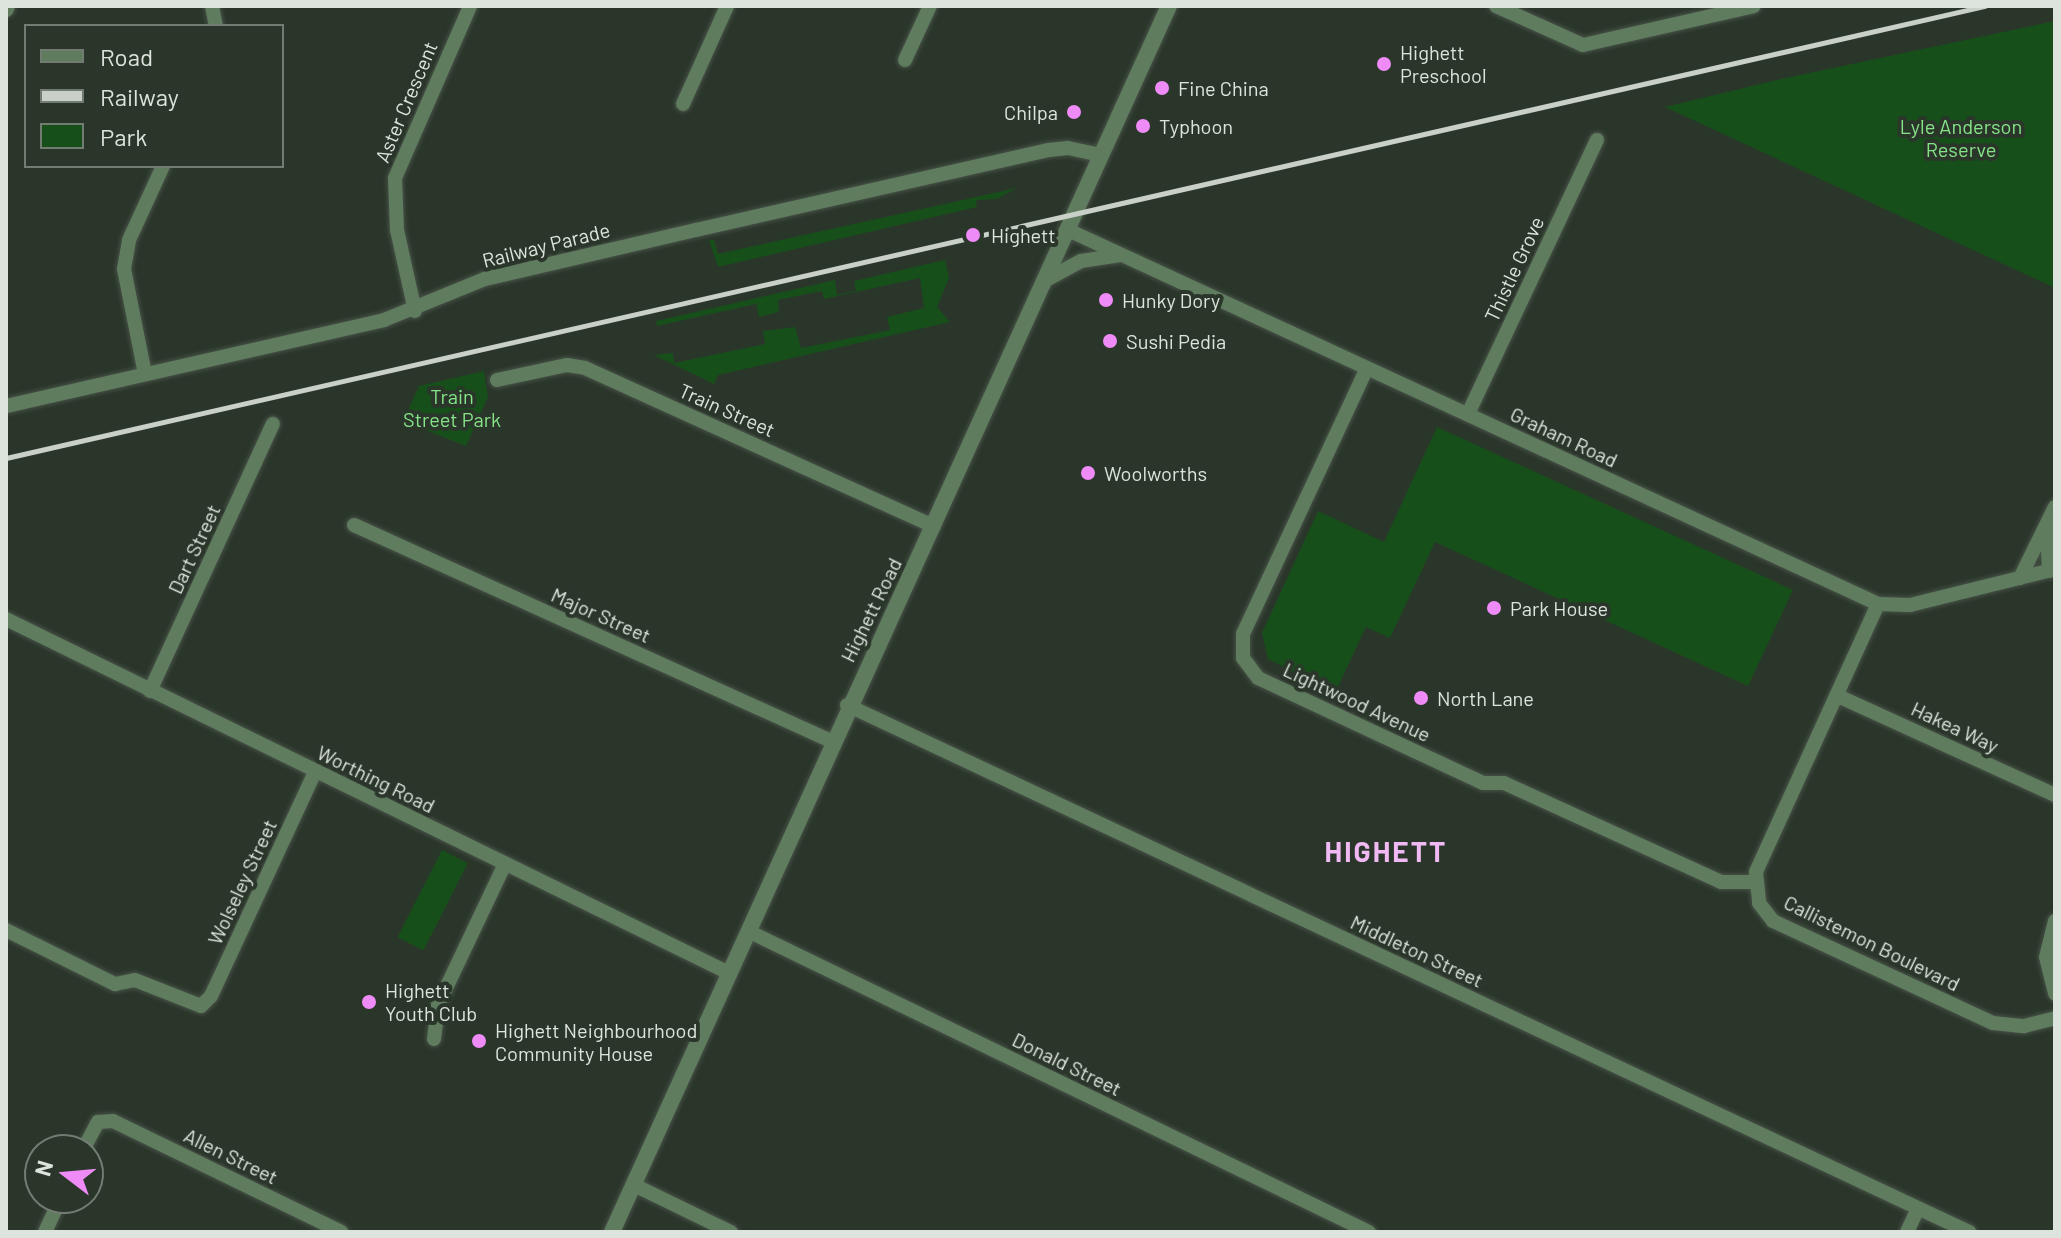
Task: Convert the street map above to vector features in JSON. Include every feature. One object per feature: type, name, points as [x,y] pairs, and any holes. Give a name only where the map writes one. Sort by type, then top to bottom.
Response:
[{"type":"street","name":"Aster Crescent","points":[[415,311],[397,230],[395,178],[470,6]]},
{"type":"street","points":[[683,104],[727,6]]},
{"type":"street","points":[[905,60],[930,6]]},
{"type":"street","name":"Highett Road","points":[[612,1232],[847,705],[934,526],[1169,6]]},
{"type":"street","points":[[1496,6],[1583,45],[1754,6]]},
{"type":"street","name":"Thistle Grove","points":[[1468,414],[1597,140]]},
{"type":"street","name":"Railway Parade","points":[[6,406],[415,311],[485,279],[696,230],[1049,150],[1068,148],[1101,155]]},
{"type":"street","points":[[145,374],[124,269],[129,240],[162,168]]},
{"type":"street","name":"Graham Road","points":[[1068,230],[1878,604],[1910,605],[2052,570]]},
{"type":"street","points":[[1044,281],[1081,261],[1121,255]]},
{"type":"street","name":"Train Street","points":[[497,380],[567,365],[585,368],[934,526]]},
{"type":"street","name":"Lightwood Avenue","points":[[1367,368],[1243,634],[1243,658],[1258,678],[1483,783],[1504,783],[1721,882],[1755,882]]},
{"type":"street","name":"Dart Street","points":[[150,691],[273,424]]},
{"type":"street","points":[[2020,578],[2055,507]]},
{"type":"street","points":[[2048,523],[2052,570]]},
{"type":"street","name":"Major Street","points":[[354,525],[831,741]]},
{"type":"street","points":[[1755,882],[1878,604]]},
{"type":"street","name":"Worthing Road","points":[[6,619],[729,973]]},
{"type":"street","name":"Hakea Way","points":[[1838,696],[2055,795]]},
{"type":"street","name":"Middleton Street","points":[[847,705],[1969,1232]]},
{"type":"street","name":"Wolseley Street","points":[[6,930],[115,984],[135,980],[201,1006],[211,996],[315,772]]},
{"type":"street","points":[[434,1039],[438,1005],[505,864]]},
{"type":"street","name":"Callistemon Boulevard","points":[[1755,882],[1759,903],[1773,921],[1993,1023],[2024,1026],[2055,1018]]},
{"type":"street","points":[[2055,921],[2046,957],[2055,994]]},
{"type":"street","name":"Donald Street","points":[[748,931],[1369,1232]]},
{"type":"street","name":"Allen Street","points":[[93,1134],[102,1119],[342,1232]]},
{"type":"street","points":[[634,1185],[731,1232]]},
{"type":"street","points":[[1907,1232],[1918,1208]]},
{"type":"green space","name":"Lyle Anderson Reserve","points":[[2055,21],[2055,288],[1665,107],[1781,79]]},
{"type":"green space","points":[[1017,188],[997,199],[976,200],[977,207],[718,267],[709,240],[714,240],[718,254]]},
{"type":"green space","points":[[945,260],[949,278],[937,307],[950,322],[718,375],[714,384],[654,355],[673,353],[674,363],[765,344],[763,331],[795,327],[801,348],[890,330],[887,317],[924,308],[920,278],[824,299],[822,291],[778,300],[779,312],[759,317],[756,304],[657,326],[656,321],[835,280],[837,295],[856,291],[854,281]]},
{"type":"green space","name":"Train Street Park","points":[[484,371],[488,397],[466,446],[403,421],[419,386]]},
{"type":"green space","points":[[1437,427],[1793,590],[1748,686],[1435,542],[1390,638],[1366,627],[1335,693],[1268,659],[1262,633],[1318,511],[1384,542]]},
{"type":"green space","points":[[442,850],[468,863],[423,950],[398,937]]},
{"type":"railway","points":[[6,458],[1985,6]]},
{"type":"place","name":"Highett Preschool","points":[[1384,64]]},
{"type":"place","name":"Fine China","points":[[1162,88]]},
{"type":"place","name":"Chilpa","points":[[1074,112]]},
{"type":"place","name":"Typhoon","points":[[1143,126]]},
{"type":"place","name":"Highett","points":[[973,235]]},
{"type":"place","name":"Hunky Dory","points":[[1106,300]]},
{"type":"place","name":"Sushi Pedia","points":[[1110,341]]},
{"type":"place","name":"Woolworths","points":[[1088,473]]},
{"type":"place","name":"Park House","points":[[1494,608]]},
{"type":"place","name":"North Lane","points":[[1421,698]]},
{"type":"place","name":"Highett Youth Club","points":[[369,1002]]},
{"type":"place","name":"Highett Neighbourhood Community House","points":[[479,1041]]},
{"type":"district","name":"HIGHETT","points":[[1386,851]]}]
